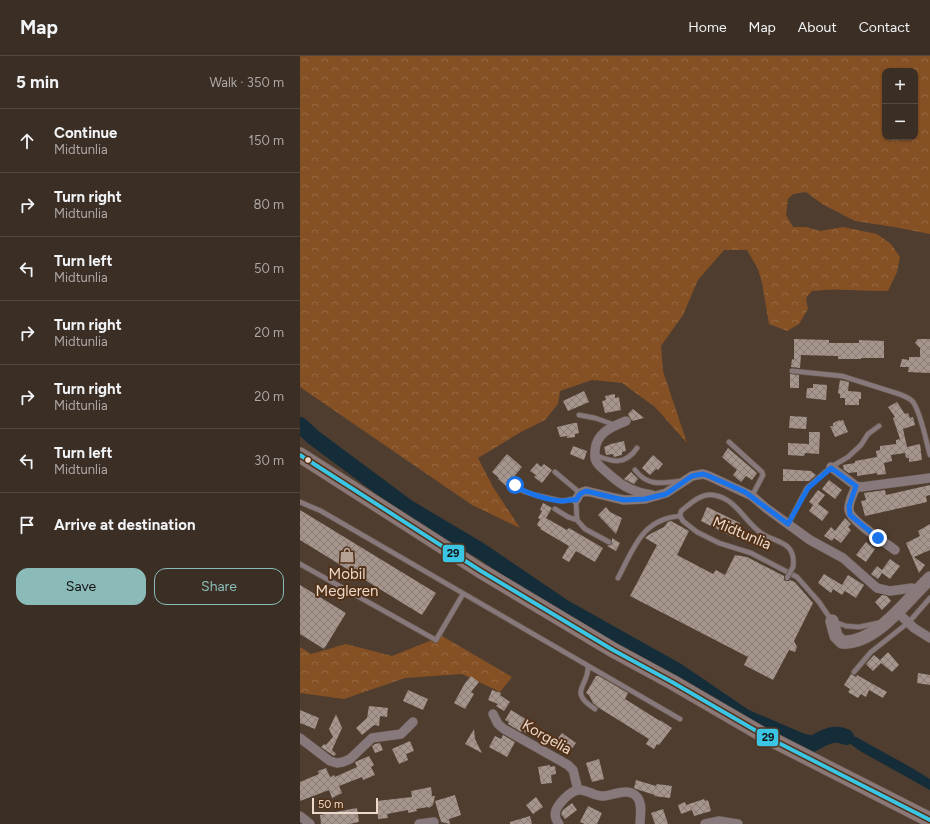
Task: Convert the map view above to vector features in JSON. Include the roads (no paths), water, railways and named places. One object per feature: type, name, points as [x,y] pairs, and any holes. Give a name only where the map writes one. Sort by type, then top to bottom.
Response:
[{"type":"main road","points":[[300,455],[481,571],[613,650],[672,682],[765,736],[930,820]]},
{"type":"street","points":[[626,421],[615,425],[600,435],[597,441],[595,455],[596,462],[629,489],[660,496]]},
{"type":"street","points":[[831,468],[856,486],[869,486],[930,478]]},
{"type":"street","name":"Midtunlia","points":[[578,497],[586,491],[624,500],[645,499],[666,494],[686,480],[698,475],[709,476],[752,496],[810,540],[844,558],[877,588],[890,591],[912,588],[918,591]]},
{"type":"street","points":[[856,486],[849,506],[850,515],[862,526],[895,550]]},
{"type":"street","name":"Midtunlia","points":[[832,621],[836,636],[839,640],[844,642],[865,637],[874,632],[892,616],[930,578]]},
{"type":"street","points":[[892,616],[909,622],[914,628],[930,638]]},
{"type":"street","name":"Korgelia","points":[[493,714],[498,724],[504,729],[568,765],[573,770],[578,790]]},
{"type":"street","points":[[300,738],[330,761],[336,763],[350,759],[372,738],[401,734],[413,722]]},
{"type":"street","points":[[559,824],[555,817],[554,811],[557,805],[568,794],[578,790],[584,790],[603,797],[627,792],[633,794],[637,797],[640,803],[640,824]]},
{"type":"street","points":[[300,816],[310,824]]},
{"type":"street","points":[[705,824],[723,821],[738,824]]},
{"type":"street","points":[[419,824],[434,822]]},
{"type":"lane","points":[[792,371],[842,376],[908,398],[914,404],[918,413],[930,455]]},
{"type":"lane","points":[[579,415],[595,418],[604,422],[611,422],[615,425]]},
{"type":"lane","name":"Midtunlia","points":[[788,524],[808,488],[831,468],[848,457],[861,444],[868,434],[879,426]]},
{"type":"lane","points":[[729,442],[762,472],[763,475],[756,491],[752,496]]},
{"type":"lane","points":[[595,455],[609,461],[621,461],[634,454],[637,448]]},
{"type":"lane","name":"Midtunlia","points":[[635,470],[639,475],[654,483],[686,480]]},
{"type":"lane","points":[[555,472],[578,497],[577,520]]},
{"type":"lane","name":"Midtunlia","points":[[512,484],[523,491],[562,501],[578,497]]},
{"type":"lane","name":"Midtunlia","points":[[788,578],[793,567],[793,557],[788,547],[759,532],[735,506],[719,496],[713,495],[702,497],[681,511],[680,516],[686,524],[697,532],[719,543],[751,553],[797,577],[819,602],[832,621]]},
{"type":"lane","points":[[300,502],[321,511],[680,719]]},
{"type":"lane","points":[[554,509],[577,520],[586,529],[609,542]]},
{"type":"lane","points":[[618,578],[644,532],[659,521],[680,516]]},
{"type":"lane","points":[[300,564],[436,640],[463,594]]},
{"type":"lane","points":[[854,672],[871,652],[909,622],[930,598]]},
{"type":"lane","points":[[588,666],[589,671],[582,685],[581,692],[586,703],[595,709]]},
{"type":"water","points":[[836,729],[858,738],[930,779],[930,790],[860,751],[845,740],[837,737],[829,738],[822,734]]},
{"type":"waterway","points":[[300,425],[313,437],[407,507],[481,551],[565,608],[679,672],[745,717],[801,741],[812,744],[833,735],[841,735],[846,737]]},
{"type":"place","name":"Mobil Megleren","points":[[347,555]]}]
